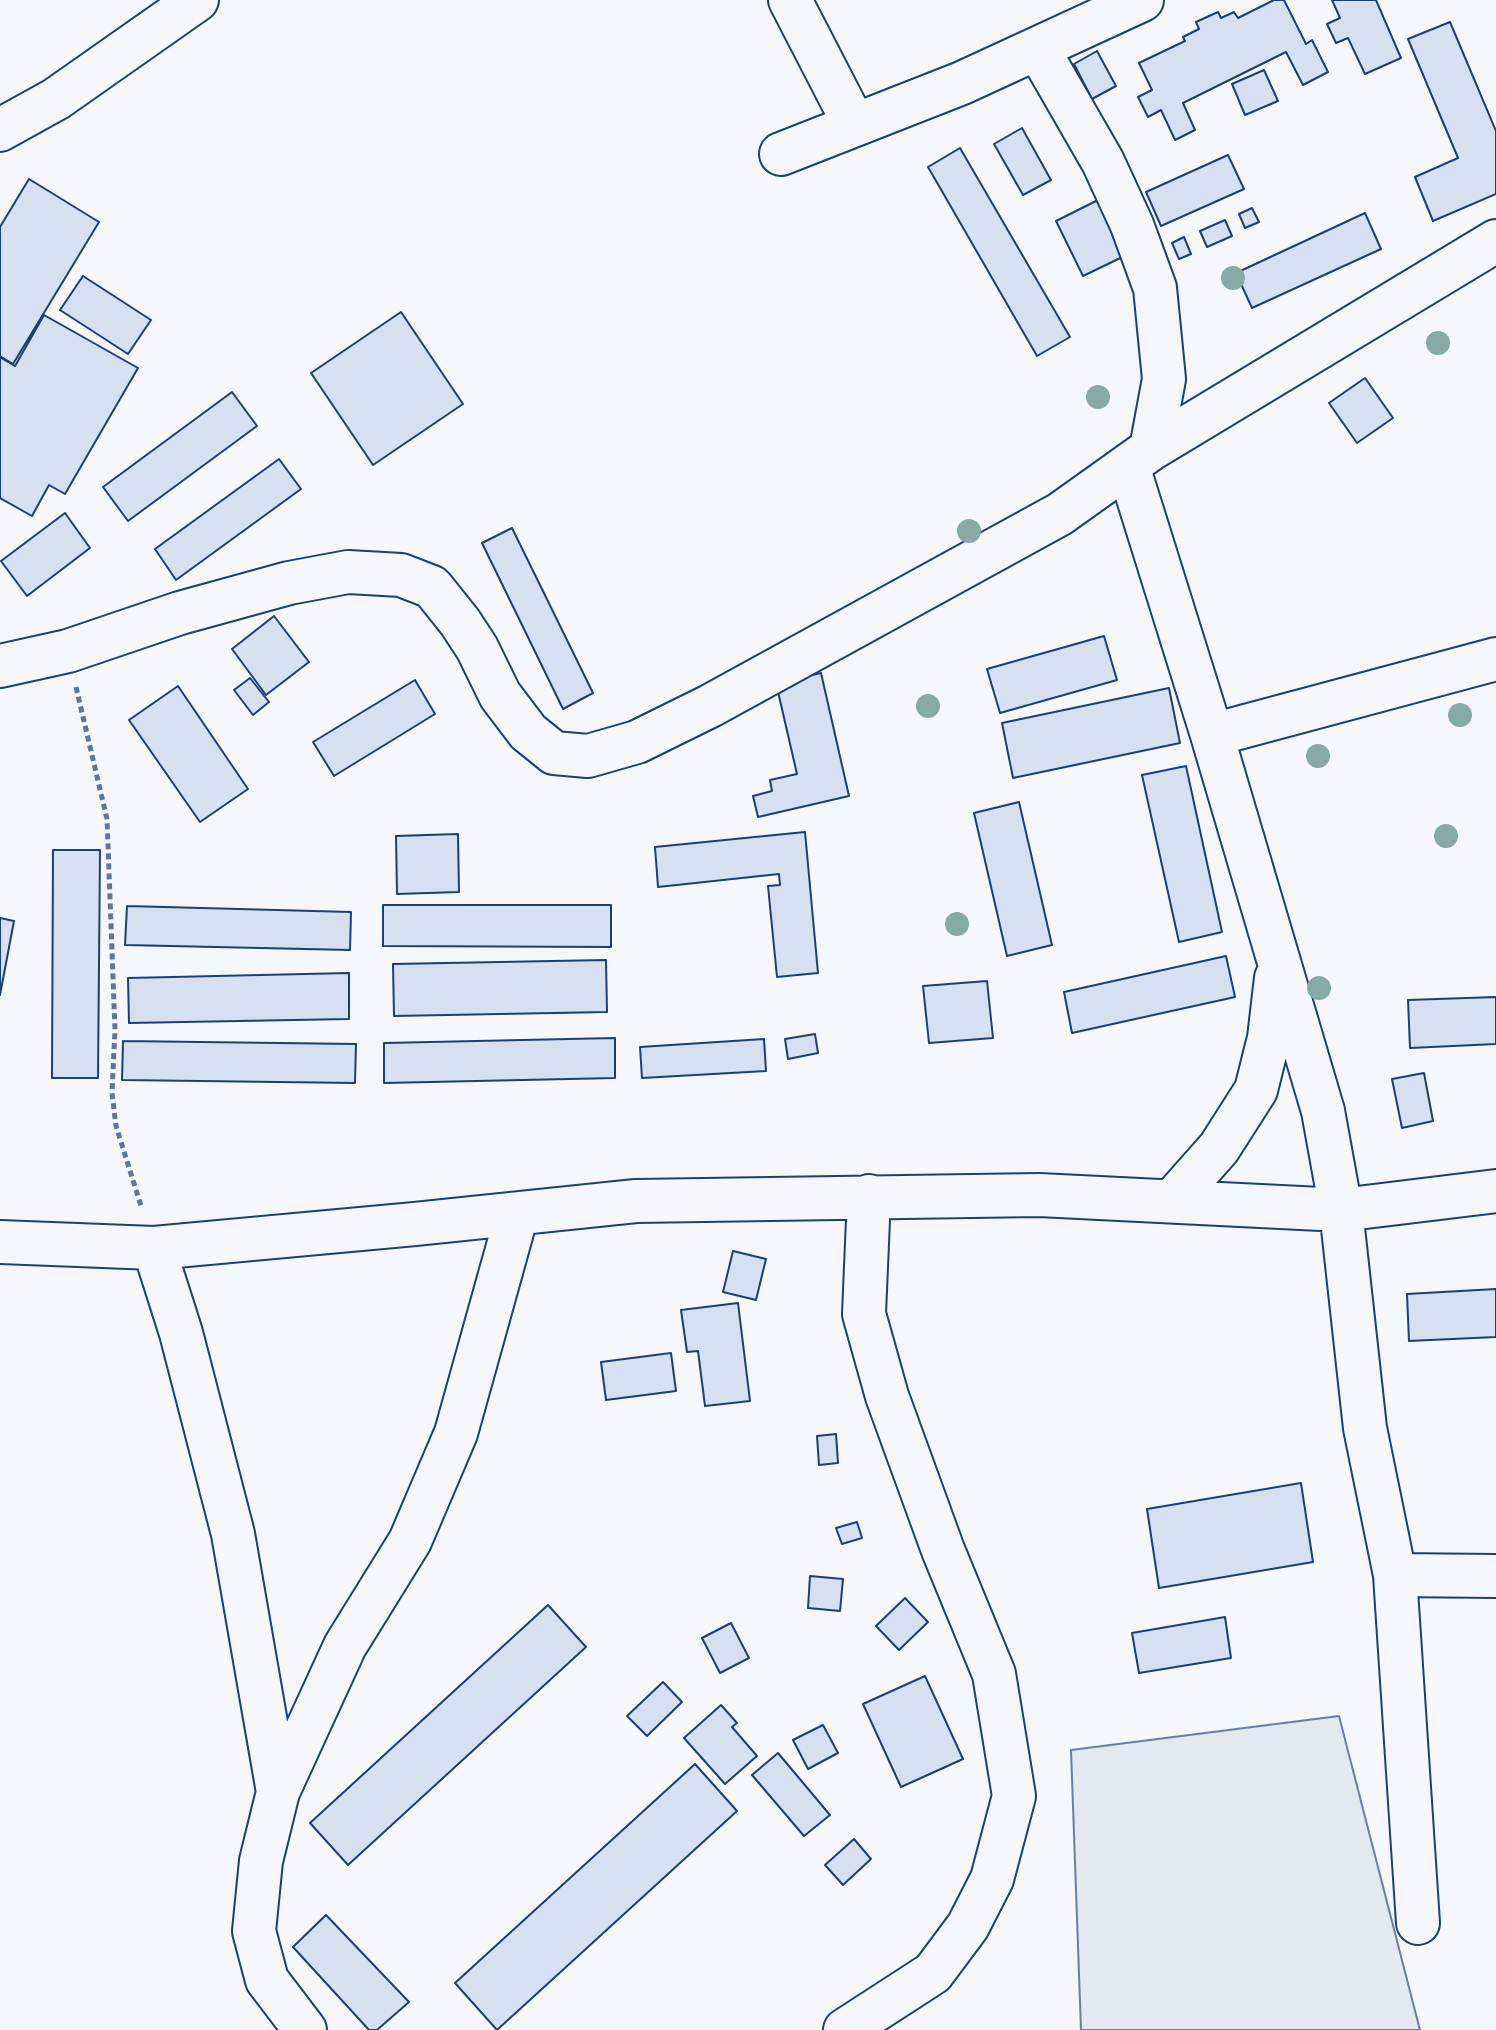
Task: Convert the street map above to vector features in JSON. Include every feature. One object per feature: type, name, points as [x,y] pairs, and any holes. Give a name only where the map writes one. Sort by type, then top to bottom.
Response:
[{"type":"lane","points":[[0,130],[56,99],[197,0]]},
{"type":"lane","points":[[790,0],[854,124]]},
{"type":"lane","points":[[781,154],[962,83],[1142,0]]},
{"type":"lane","points":[[1038,49],[1103,162],[1132,225],[1155,288],[1164,379],[1140,458],[1212,735],[1323,1111],[1341,1210],[1365,1428],[1395,1575],[1418,1923]]},
{"type":"lane","points":[[0,666],[68,651],[180,613],[289,583],[348,572],[401,575],[432,587],[460,622],[477,648],[500,695],[528,732],[554,753],[588,756],[637,742],[807,654],[1060,514],[1140,458],[1496,241]]},
{"type":"lane","points":[[1212,735],[1496,659]]},
{"type":"lane","points":[[1172,1201],[1219,1148],[1256,1090],[1269,1038],[1278,957]]},
{"type":"lane","points":[[0,1242],[154,1248],[636,1201],[1039,1195],[1341,1210],[1496,1191]]},
{"type":"lane","points":[[845,2030],[933,1973],[968,1926],[992,1879],[1014,1796],[994,1674],[943,1550],[892,1410],[864,1314],[869,1196]]},
{"type":"lane","points":[[305,2030],[267,1980],[254,1931],[261,1861],[278,1792],[345,1646],[410,1541],[456,1433],[517,1214]]},
{"type":"lane","points":[[154,1248],[185,1347],[233,1534],[278,1792]]},
{"type":"lane","points":[[1395,1575],[1496,1576]]},
{"type":"path","points":[[68,651],[107,819],[115,1030],[112,1093],[116,1126],[154,1248]]},
{"type":"shaded area","points":[[1339,1716],[1420,2030],[1081,2030],[1071,1750]]},
{"type":"building","points":[[1274,0],[1284,0],[1306,44],[1312,40],[1328,72],[1303,85],[1286,52],[1183,103],[1195,130],[1175,140],[1161,110],[1148,117],[1138,97],[1152,90],[1139,63],[1185,41],[1183,37],[1199,29],[1196,22],[1218,12],[1221,18],[1234,12],[1238,18]]},
{"type":"building","points":[[1332,0],[1376,0],[1401,58],[1365,74],[1348,38],[1336,43],[1327,24],[1340,18]]},
{"type":"building","points":[[1450,22],[1496,131],[1496,194],[1433,221],[1415,177],[1458,158],[1408,39]]},
{"type":"building","points":[[1097,51],[1116,86],[1092,99],[1074,64]]},
{"type":"building","points":[[1264,70],[1278,101],[1245,115],[1232,84]]},
{"type":"building","points":[[1022,128],[1051,180],[1023,195],[994,144]]},
{"type":"building","points":[[960,148],[1070,337],[1037,356],[928,167]]},
{"type":"building","points":[[1228,155],[1244,189],[1161,226],[1146,192]]},
{"type":"building","points":[[29,179],[99,222],[13,364],[0,356],[0,227]]},
{"type":"building","points":[[1110,194],[1137,250],[1083,276],[1056,221]]},
{"type":"building","points":[[1252,208],[1259,222],[1245,228],[1239,214]]},
{"type":"building","points":[[1365,213],[1381,249],[1252,308],[1236,273]]},
{"type":"building","points":[[1225,220],[1232,236],[1207,247],[1200,231]]},
{"type":"building","points":[[1184,237],[1191,254],[1179,259],[1172,243]]},
{"type":"building","points":[[83,276],[151,320],[128,354],[60,310]]},
{"type":"building","points":[[401,312],[463,404],[373,465],[311,373]]},
{"type":"building","points":[[44,315],[138,368],[65,494],[49,485],[32,516],[0,498],[0,357],[15,366]]},
{"type":"building","points":[[1365,378],[1393,418],[1357,443],[1329,403]]},
{"type":"building","points":[[232,392],[257,426],[128,521],[103,487]]},
{"type":"building","points":[[279,459],[301,489],[176,580],[155,549]]},
{"type":"building","points":[[65,513],[90,548],[27,596],[1,561]]},
{"type":"building","points":[[512,528],[593,693],[563,709],[482,543]]},
{"type":"building","points":[[274,616],[309,662],[266,695],[232,649]]},
{"type":"building","points":[[1104,636],[1117,680],[1000,713],[987,669]]},
{"type":"building","points":[[821,673],[849,796],[758,817],[753,796],[772,791],[770,780],[797,774],[776,683]]},
{"type":"building","points":[[250,678],[269,702],[253,715],[234,690]]},
{"type":"building","points":[[415,680],[435,714],[334,776],[313,742]]},
{"type":"building","points":[[178,686],[248,789],[200,822],[129,720]]},
{"type":"building","points":[[1169,688],[1180,743],[1013,778],[1002,723]]},
{"type":"building","points":[[1186,766],[1222,932],[1179,942],[1142,775]]},
{"type":"building","points":[[1019,802],[1052,945],[1007,956],[974,813]]},
{"type":"building","points":[[805,832],[818,973],[777,977],[768,886],[780,885],[779,874],[658,887],[655,847]]},
{"type":"building","points":[[458,834],[459,892],[397,894],[396,836]]},
{"type":"building","points":[[53,850],[100,850],[98,1078],[52,1078]]},
{"type":"building","points":[[383,905],[611,905],[611,947],[383,946]]},
{"type":"building","points":[[127,906],[351,912],[350,950],[125,945]]},
{"type":"building","points":[[0,918],[14,921],[0,995]]},
{"type":"building","points":[[1226,956],[1235,997],[1072,1033],[1064,992]]},
{"type":"building","points":[[606,960],[607,1012],[394,1016],[393,964]]},
{"type":"building","points":[[349,973],[349,1019],[129,1023],[128,978]]},
{"type":"building","points":[[987,981],[993,1038],[929,1043],[923,986]]},
{"type":"building","points":[[1496,997],[1496,1044],[1410,1048],[1408,1000]]},
{"type":"building","points":[[815,1034],[818,1053],[788,1059],[785,1039]]},
{"type":"building","points":[[615,1038],[615,1078],[384,1083],[384,1043]]},
{"type":"building","points":[[764,1039],[766,1071],[642,1078],[640,1047]]},
{"type":"building","points":[[123,1041],[356,1044],[355,1083],[122,1080]]},
{"type":"building","points":[[1424,1073],[1433,1121],[1402,1128],[1392,1079]]},
{"type":"building","points":[[733,1251],[766,1259],[756,1300],[723,1292]]},
{"type":"building","points":[[1496,1289],[1496,1337],[1409,1341],[1407,1294]]},
{"type":"building","points":[[738,1303],[750,1401],[705,1406],[698,1351],[687,1352],[681,1310]]},
{"type":"building","points":[[671,1353],[676,1391],[606,1400],[601,1362]]},
{"type":"building","points":[[836,1434],[838,1463],[819,1465],[817,1436]]},
{"type":"building","points":[[1301,1483],[1313,1562],[1159,1588],[1147,1509]]},
{"type":"building","points":[[857,1522],[862,1538],[842,1544],[836,1528]]},
{"type":"building","points":[[810,1576],[843,1579],[840,1611],[808,1608]]},
{"type":"building","points":[[905,1598],[928,1622],[899,1650],[876,1626]]},
{"type":"building","points":[[548,1605],[586,1647],[348,1865],[310,1823]]},
{"type":"building","points":[[1225,1617],[1231,1658],[1139,1673],[1132,1633]]},
{"type":"building","points":[[731,1623],[749,1658],[720,1673],[702,1638]]},
{"type":"building","points":[[925,1676],[963,1759],[901,1787],[863,1704]]},
{"type":"building","points":[[663,1682],[682,1702],[647,1736],[627,1716]]},
{"type":"building","points":[[721,1705],[737,1723],[732,1727],[757,1756],[725,1784],[684,1738]]},
{"type":"building","points":[[823,1725],[838,1753],[808,1769],[793,1740]]},
{"type":"building","points":[[778,1753],[830,1815],[804,1836],[752,1775]]},
{"type":"building","points":[[695,1764],[737,1811],[497,2030],[455,1983]]},
{"type":"building","points":[[854,1839],[871,1859],[843,1885],[825,1865]]},
{"type":"building","points":[[326,1915],[409,2002],[377,2030],[369,2030],[293,1947]]}]
